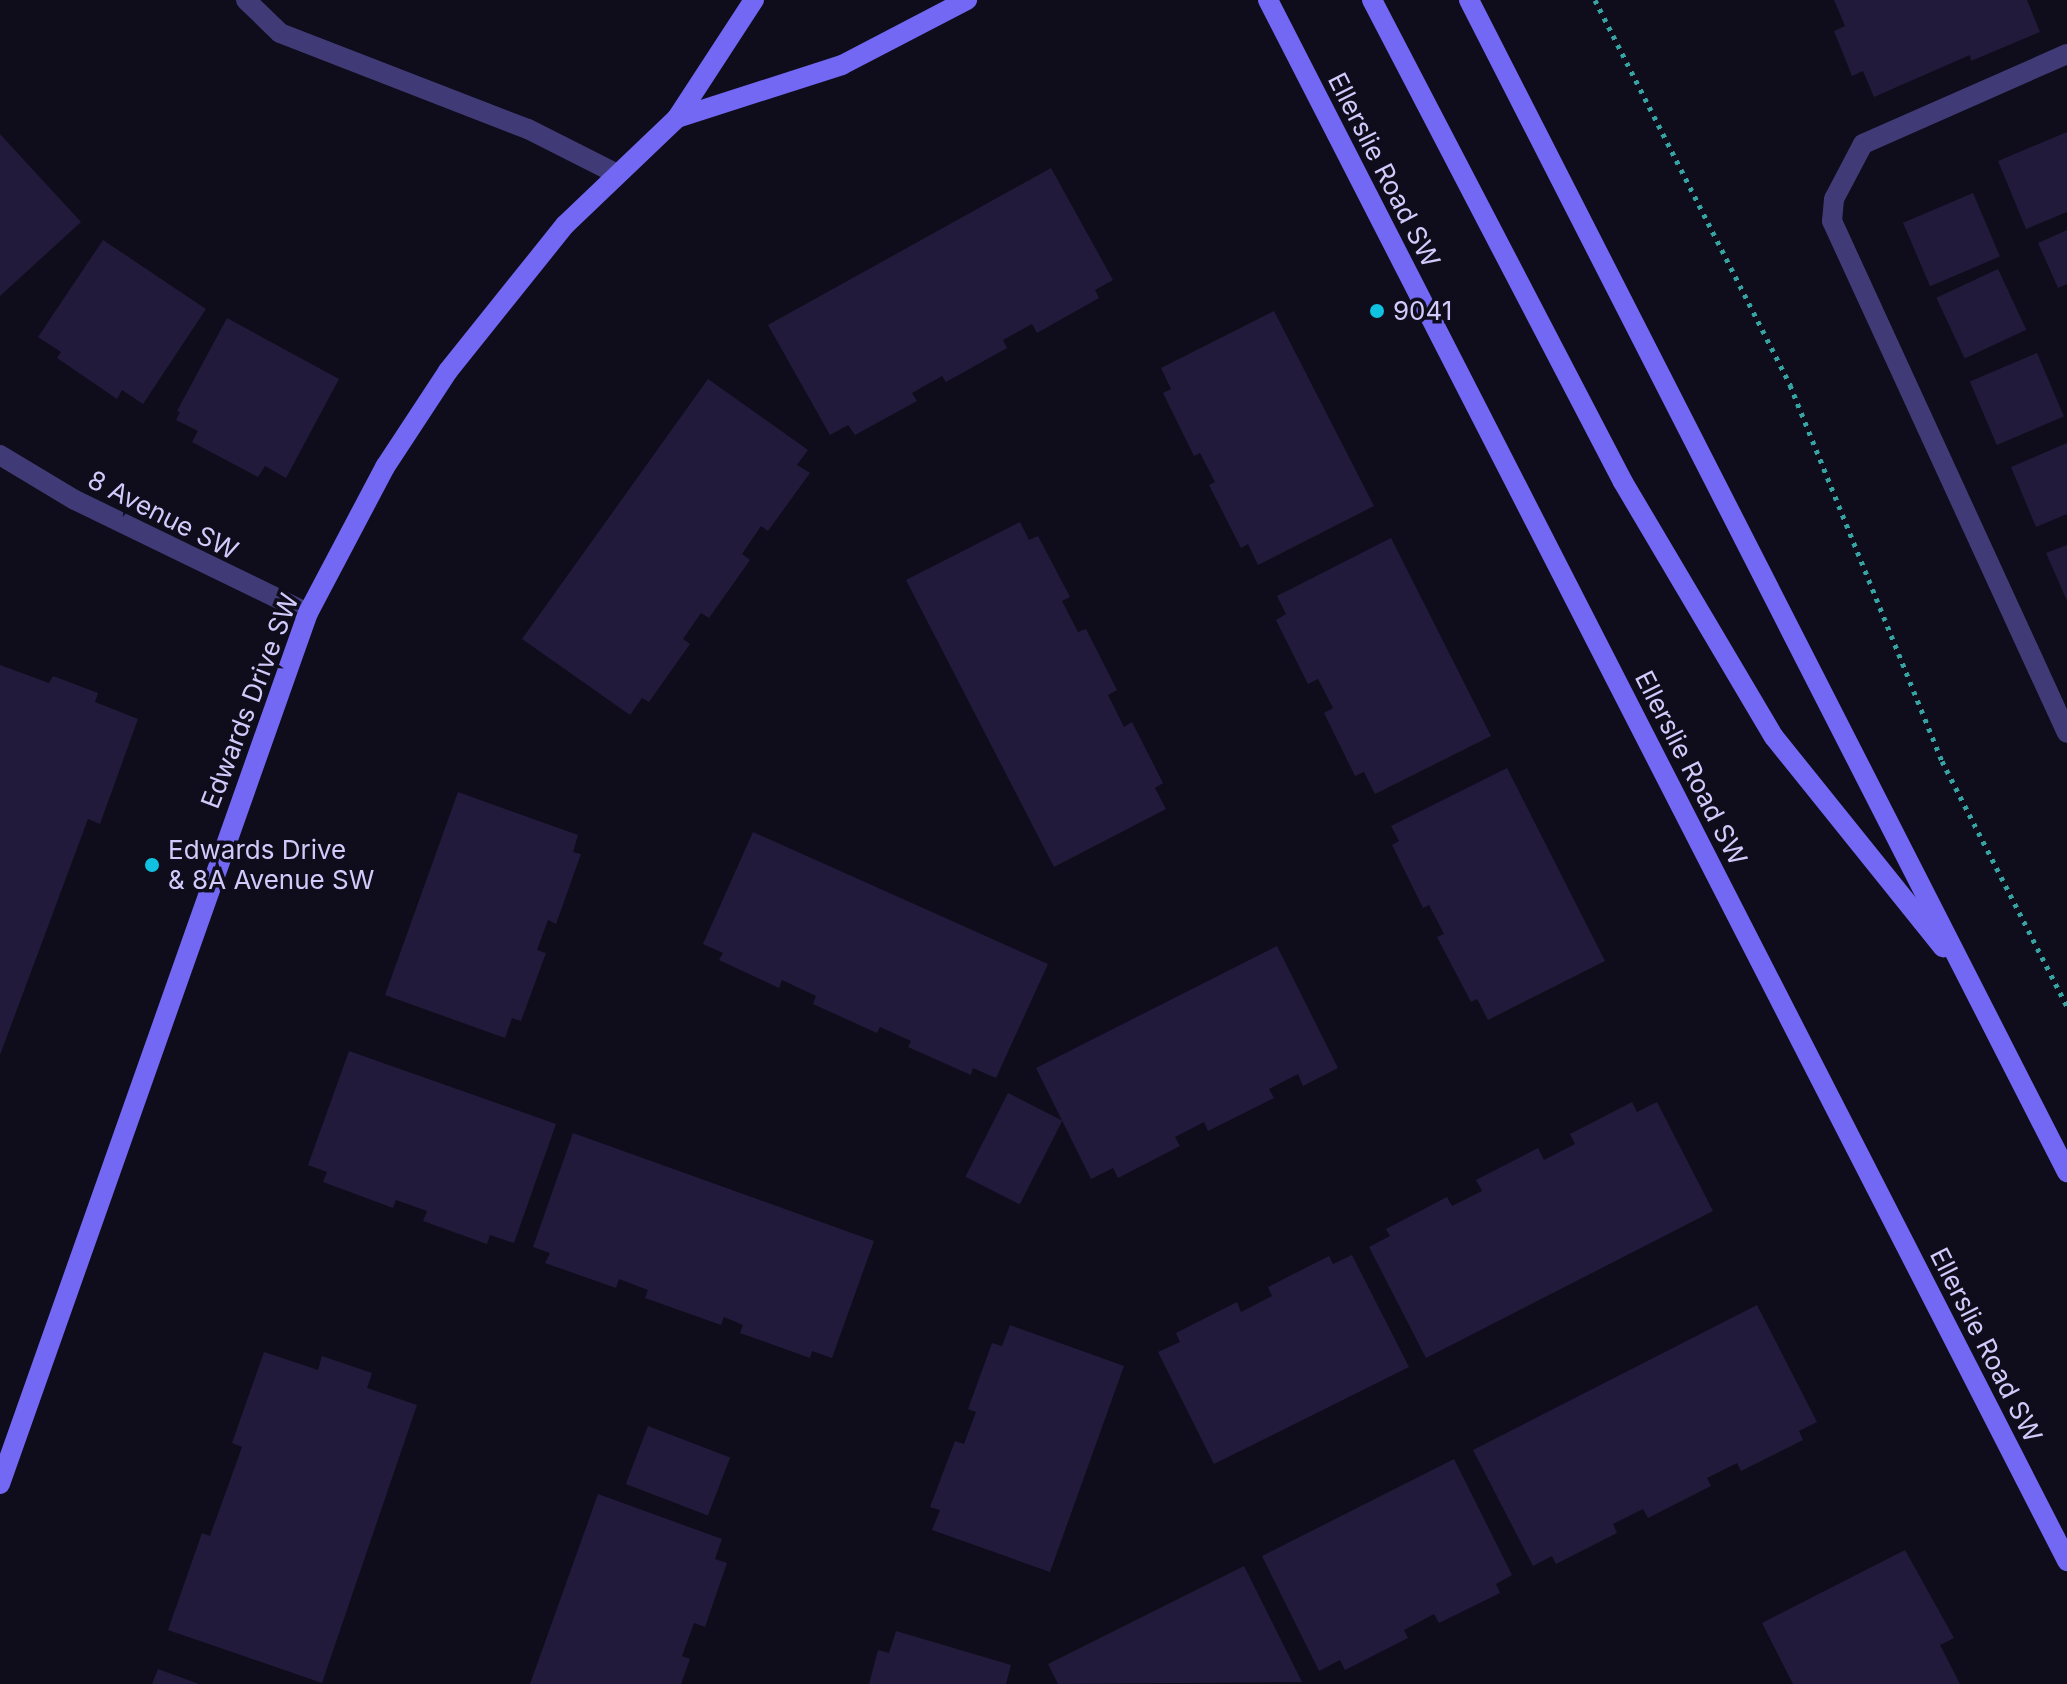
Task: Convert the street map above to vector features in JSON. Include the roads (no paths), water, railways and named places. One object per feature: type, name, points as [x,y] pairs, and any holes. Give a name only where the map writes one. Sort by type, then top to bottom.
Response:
[{"type":"main road","name":"Edwards Drive SW","points":[[0,1484],[308,613],[385,467],[448,371],[519,278],[615,173],[677,118],[754,0]]},
{"type":"main road","name":"Edwards Drive SW","points":[[677,118],[842,65],[967,0]]},
{"type":"main road","name":"Ellerslie Road SW","points":[[1268,0],[2067,1561]]},
{"type":"main road","points":[[1372,0],[1623,482],[1774,737],[1971,981]]},
{"type":"main road","points":[[1469,0],[2067,1172]]},
{"type":"street","points":[[246,0],[280,33],[528,129],[615,173]]},
{"type":"street","points":[[2067,54],[1863,144],[1834,199],[1832,221],[2067,733]]},
{"type":"street","name":"8 Avenue SW","points":[[0,455],[75,500],[230,579],[308,613]]},
{"type":"place","name":"9041","points":[[1377,311]]},
{"type":"place","name":"Edwards Drive & 8A Avenue SW","points":[[152,865]]}]
